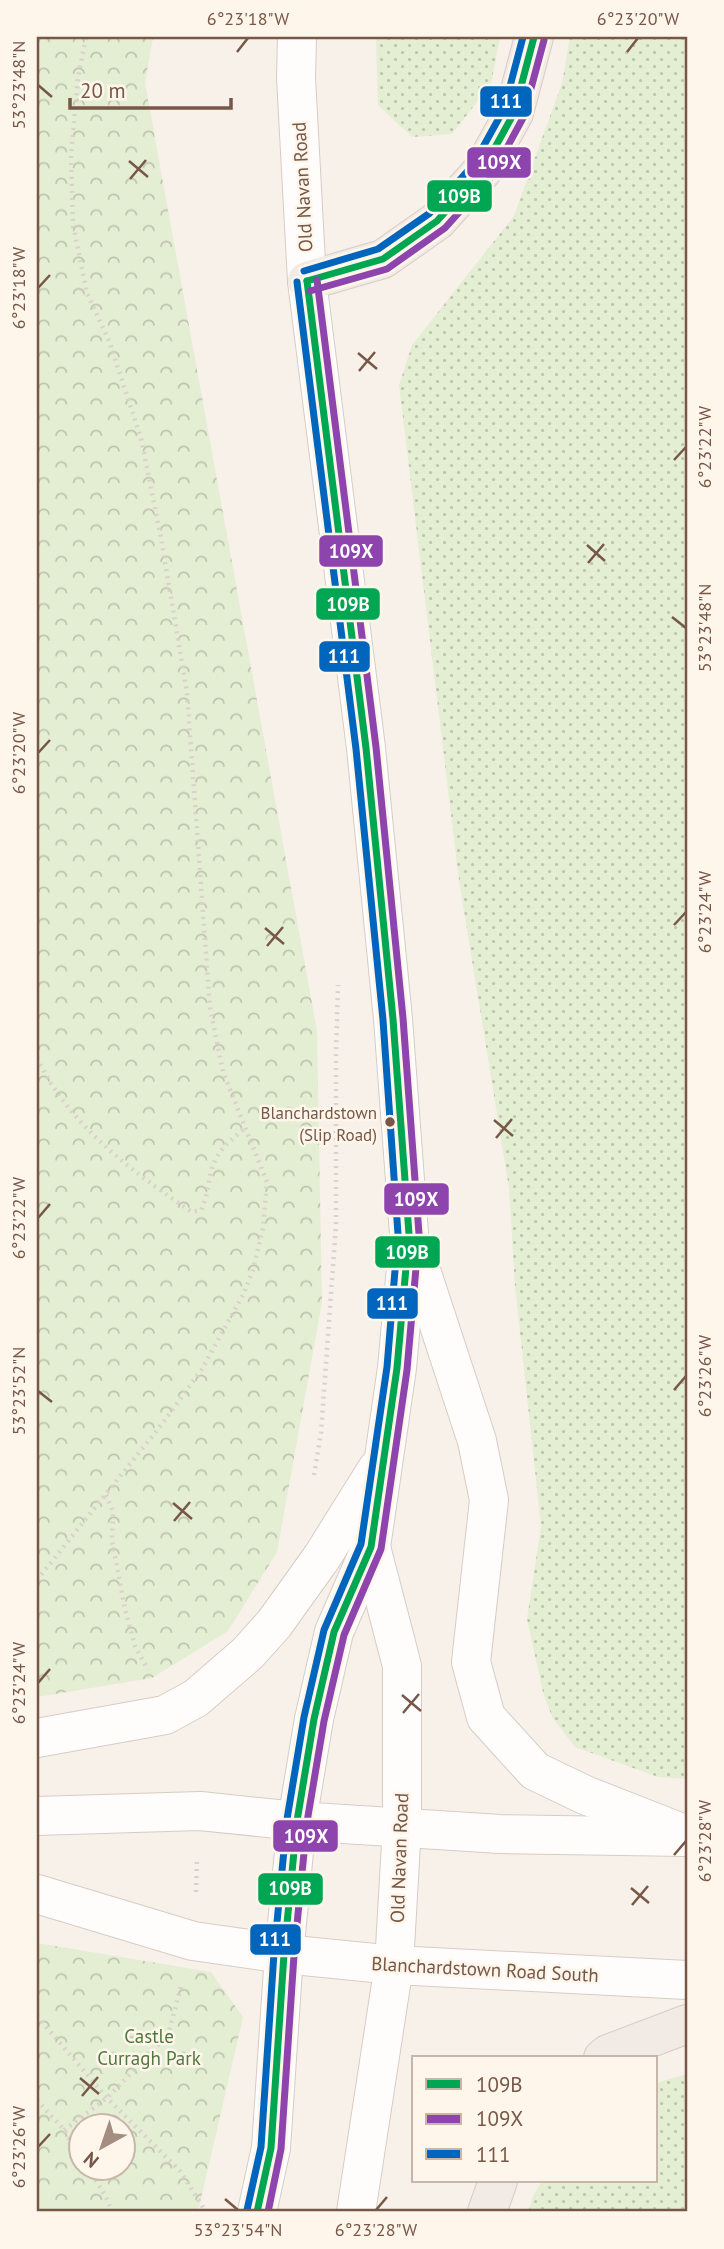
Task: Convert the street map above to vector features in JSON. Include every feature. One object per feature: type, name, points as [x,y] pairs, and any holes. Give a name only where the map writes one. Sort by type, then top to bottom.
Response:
[{"type":"highway","points":[[307,281],[383,260],[437,221],[482,171],[514,113],[534,37]]},
{"type":"highway","points":[[606,2056],[687,2024]]},
{"type":"highway","points":[[487,2212],[498,2182]]},
{"type":"street","name":"Old Navan Road","points":[[257,2212],[271,2148],[284,1954],[297,1822],[314,1719],[334,1632],[371,1547],[397,1368],[409,1234],[393,1019],[366,748],[307,281],[296,78],[297,37]]},
{"type":"street","points":[[409,1234],[477,1441],[489,1500],[471,1662],[486,1717],[535,1771],[584,1795],[687,1836]]},
{"type":"street","points":[[37,1738],[165,1715],[196,1698],[248,1653],[274,1624],[322,1557],[384,1458]]},
{"type":"street","name":"Old Navan Road","points":[[356,2212],[394,1965],[402,1826],[402,1666],[371,1547]]},
{"type":"street","points":[[37,1816],[200,1811],[297,1822],[500,1833],[687,1836]]},
{"type":"street","name":"Blanchardstown Road South","points":[[37,1894],[193,1941],[284,1954],[394,1965],[687,1980]]},
{"type":"path","points":[[37,1580],[202,1369],[243,1295],[253,1270],[263,1228],[267,1182],[223,1072],[210,1008],[187,693],[141,438],[108,341],[87,293],[72,225],[71,155],[78,78],[86,37]]},
{"type":"path","points":[[313,1483],[321,1433],[336,1225],[335,1055],[339,974]]},
{"type":"path","points":[[37,1058],[71,1112],[96,1140],[192,1212],[201,1210],[206,1200],[211,1172],[222,1148],[245,1129]]},
{"type":"path","points":[[106,1495],[113,1511],[113,1541],[128,1621],[135,1646],[152,1678],[165,1715]]},
{"type":"path","points":[[37,2016],[107,2098],[180,2171],[206,2212]]},
{"type":"path","points":[[37,2101],[66,2133]]},
{"type":"path","points":[[97,2182],[113,2212]]},
{"type":"green space","points":[[37,37],[153,37],[145,83],[317,1031],[322,1302],[277,1552],[228,1631],[152,1678],[37,1697]]},
{"type":"green space","points":[[376,37],[500,37],[491,84],[452,134],[412,137],[378,105]]},
{"type":"green space","points":[[570,37],[687,37],[687,1779],[658,1777],[575,1747],[552,1717],[543,1692],[527,1619],[541,1526],[515,1286],[509,1188],[459,880],[399,385],[412,345],[514,216],[562,83]]},
{"type":"green space","name":"Castle Curragh Park","points":[[37,1943],[211,1972],[243,2017],[198,2212],[37,2212]]},
{"type":"green space","points":[[687,2074],[687,2212],[528,2212],[541,2182],[658,2182],[658,2082]]},
{"type":"transit line","name":"111","points":[[304,271],[378,249],[430,213],[473,165],[504,109],[523,37]]},
{"type":"transit line","name":"109B","points":[[307,281],[383,259],[437,221],[482,171],[514,113],[534,37]]},
{"type":"transit line","name":"109X","points":[[310,291],[387,269],[445,228],[491,177],[523,118],[544,40]]},
{"type":"transit line","name":"109X","points":[[268,2212],[281,2149],[294,1955],[307,1822],[324,1721],[344,1635],[381,1549],[407,1370],[419,1234],[403,1018],[376,747],[317,280]]},
{"type":"transit line","name":"109B","points":[[257,2212],[271,2148],[284,1954],[297,1821],[314,1719],[334,1632],[371,1547],[397,1368],[409,1234],[393,1019],[366,748],[307,281]]},
{"type":"transit line","name":"111","points":[[247,2210],[261,2147],[274,1953],[287,1819],[304,1717],[324,1630],[361,1544],[387,1367],[398,1234],[383,1020],[356,749],[297,282]]},
{"type":"place","name":"Blanchardstown (Slip Road)","points":[[390,1122]]}]
